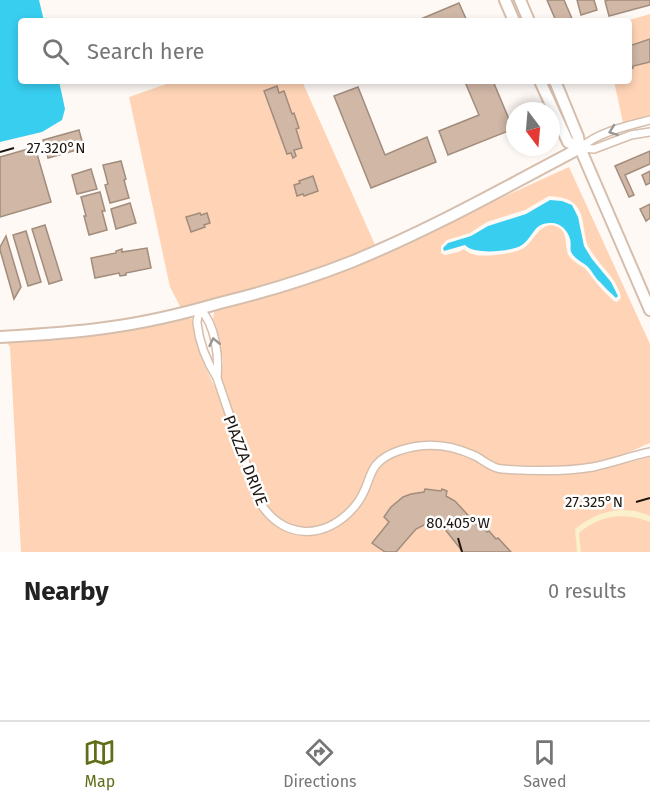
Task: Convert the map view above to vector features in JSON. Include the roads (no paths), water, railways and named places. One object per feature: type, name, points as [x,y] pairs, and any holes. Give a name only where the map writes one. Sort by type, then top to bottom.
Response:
[{"type":"street","points":[[505,0],[513,18]]},
{"type":"street","points":[[520,0],[528,18]]},
{"type":"street","points":[[541,84],[568,142],[580,148],[594,149],[631,135],[650,132]]},
{"type":"street","points":[[556,84],[578,137],[580,148],[650,310]]},
{"type":"street","points":[[0,337],[57,334],[168,318],[279,288],[352,261],[412,235],[580,148],[590,140],[619,128],[650,120]]},
{"type":"street","name":"PIAZZA DRIVE","points":[[201,309],[208,317],[216,347],[217,378]]},
{"type":"street","name":"PIAZZA DRIVE","points":[[201,309],[197,323],[207,360],[217,378],[260,503],[273,520],[300,532],[318,530],[341,519],[361,498],[371,471],[377,462],[388,455],[412,447],[437,445],[456,448],[473,454],[495,468],[512,469],[576,469],[609,463],[650,450]]},
{"type":"water","points":[[0,0],[39,0],[43,18],[18,18],[18,84],[60,84],[65,109],[62,120],[42,132],[0,142]]},
{"type":"water","points":[[550,200],[572,205],[578,217],[584,246],[611,282],[618,296],[616,298],[588,267],[572,254],[569,236],[563,227],[557,224],[540,225],[526,242],[510,249],[484,251],[465,245],[444,251],[443,248],[448,243],[471,236],[488,226],[526,214]]}]
